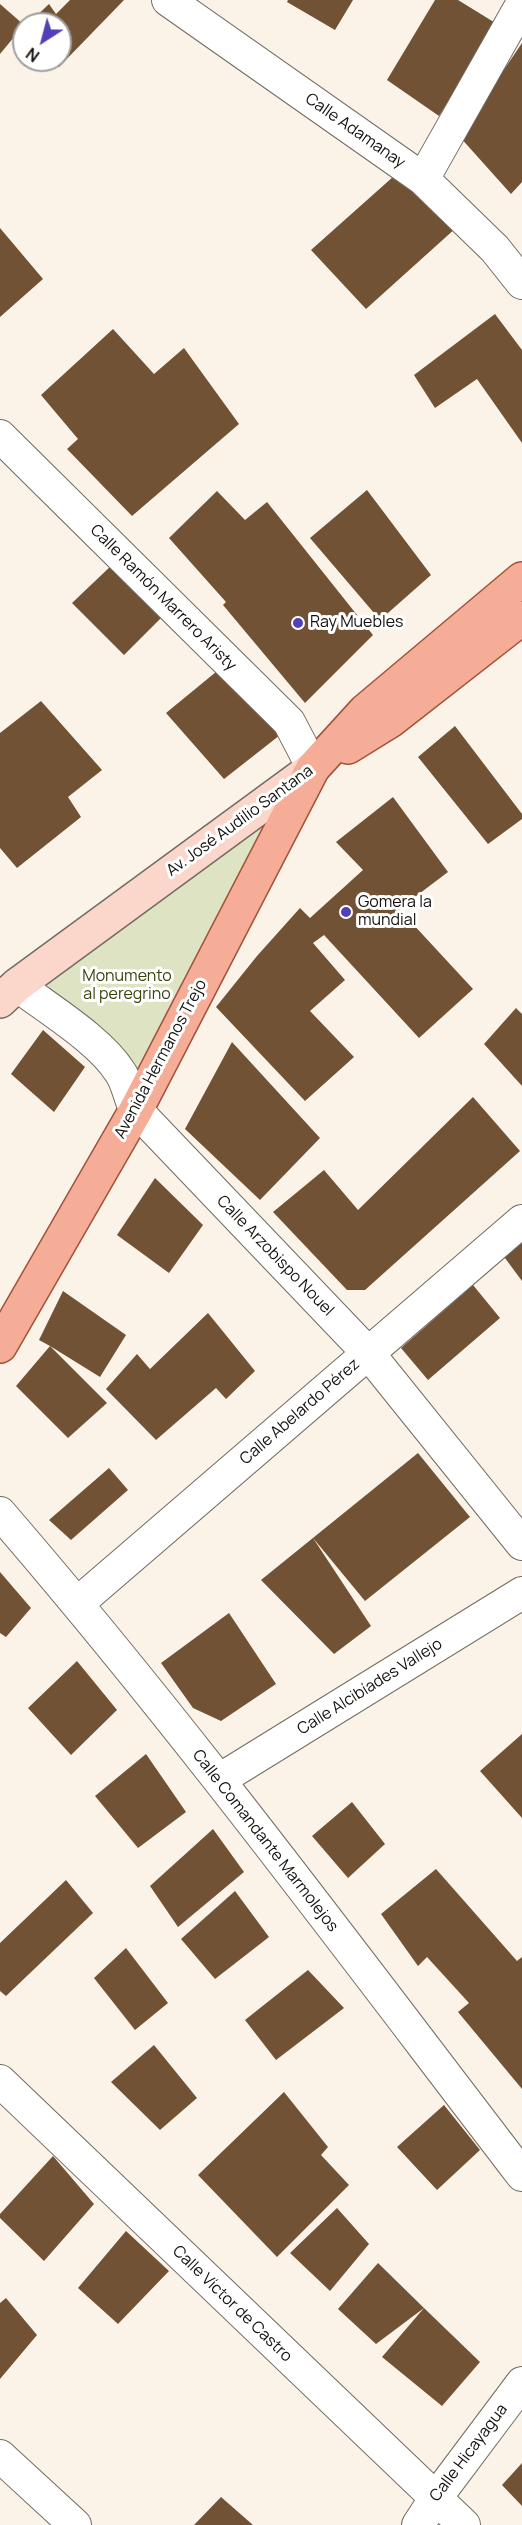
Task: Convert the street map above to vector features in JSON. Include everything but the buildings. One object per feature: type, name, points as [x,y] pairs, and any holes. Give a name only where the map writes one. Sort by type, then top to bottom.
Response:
[{"type":"main road","name":"Av. José Audilio Santana","points":[[9,993],[313,768],[365,711],[522,579]]},
{"type":"main road","points":[[313,768],[390,721],[522,618]]},
{"type":"main road","name":"Avenida Hermanos Trejo","points":[[0,1346],[136,1110],[313,768]]},
{"type":"street","name":"Calle Adamanay","points":[[168,0],[423,179],[495,249],[522,283]]},
{"type":"street","points":[[423,179],[522,4]]},
{"type":"street","name":"Calle Ramón Marrero Aristy","points":[[0,436],[289,722],[313,768]]},
{"type":"street","name":"Calle Arzobispo Nouel","points":[[9,993],[105,1053],[121,1073],[136,1110],[369,1354],[522,1544]]},
{"type":"street","name":"Calle Abelardo Pérez","points":[[78,1603],[522,1221]]},
{"type":"street","name":"Calle Comandante Marmolejos","points":[[0,1513],[78,1603],[219,1780],[522,2175]]},
{"type":"street","name":"Calle Alcibíades Vallejo","points":[[219,1780],[522,1593]]},
{"type":"street","name":"Calle Víctor de Castro","points":[[0,2081],[464,2525]]},
{"type":"street","name":"Calle Hicayagua","points":[[418,2525],[522,2383]]},
{"type":"street","points":[[0,2456],[75,2525]]},
{"type":"green space","name":"Monumento al peregrino","points":[[313,768],[129,1097],[17,985]]},
{"type":"place","name":"Ray Muebles","points":[[298,623]]},
{"type":"place","name":"Gomera la mundial","points":[[346,912]]}]
